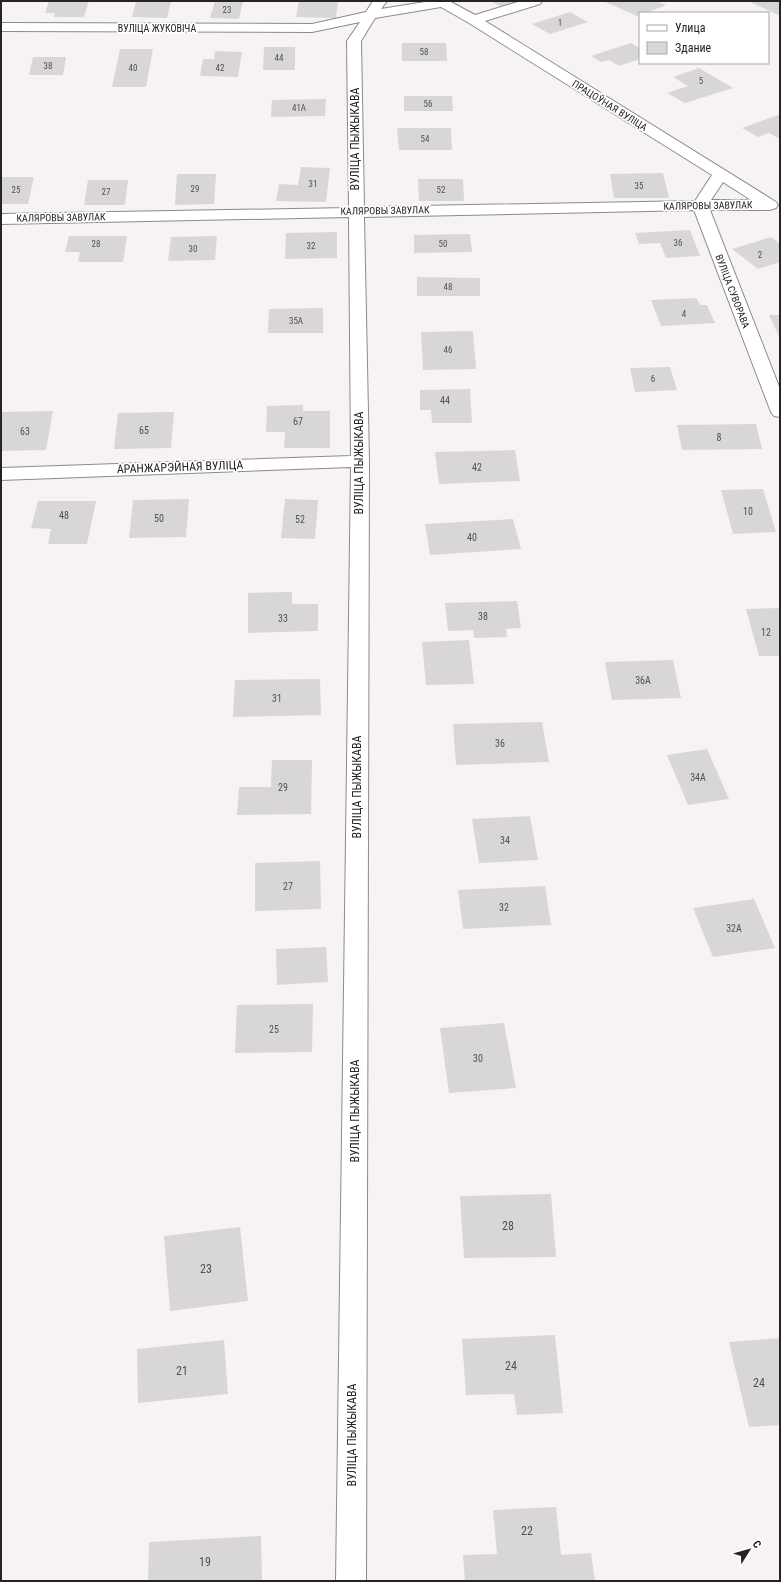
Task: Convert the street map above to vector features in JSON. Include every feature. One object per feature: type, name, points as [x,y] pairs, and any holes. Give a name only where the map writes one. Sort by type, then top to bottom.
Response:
[{"type":"street","points":[[474,20],[535,1]]},
{"type":"street","name":"ПРАЦОЎНАЯ ВУЛІЦА","points":[[441,2],[474,20],[721,173],[774,208]]},
{"type":"street","name":"ВУЛІЦА ЖУКОВІЧА","points":[[312,28],[376,8],[441,2]]},
{"type":"street","points":[[354,41],[376,8]]},
{"type":"street","name":"ВУЛІЦА ЖУКОВІЧА","points":[[1,27],[312,28],[354,41]]},
{"type":"street","name":"ВУЛІЦА ПЫЖЫКАВА","points":[[351,1581],[360,461],[355,211],[354,41]]},
{"type":"street","points":[[700,205],[721,173]]},
{"type":"street","name":"КАЛЯРОВЫ ЗАВУЛАК","points":[[1,219],[700,205],[774,208]]},
{"type":"street","name":"ВУЛІЦА СУВОРАВА","points":[[700,205],[780,412]]},
{"type":"street","name":"АРАНЖАРЭЙНАЯ ВУЛІЦА","points":[[1,474],[360,461]]},
{"type":"building","points":[[49,1],[89,1],[84,17],[54,17],[55,13],[45,13]]},
{"type":"building","points":[[136,1],[171,1],[167,18],[132,17]]},
{"type":"building","points":[[215,1],[243,1],[239,19],[210,18]]},
{"type":"building","points":[[299,1],[338,1],[336,18],[296,17]]},
{"type":"building","points":[[490,1],[520,1],[502,7]]},
{"type":"building","points":[[603,1],[656,1],[666,5],[648,12],[639,12],[639,15],[637,16]]},
{"type":"building","points":[[748,1],[780,1],[780,14],[778,15]]},
{"type":"building","points":[[570,12],[588,22],[550,34],[532,24]]},
{"type":"building","points":[[402,43],[446,43],[447,61],[402,61]]},
{"type":"building","points":[[631,43],[639,47],[639,59],[619,66],[609,60],[601,62],[591,56]]},
{"type":"building","points":[[264,47],[295,47],[295,70],[263,70]]},
{"type":"building","points":[[120,49],[153,49],[146,87],[112,87]]},
{"type":"building","points":[[215,51],[242,52],[238,77],[200,76],[203,59],[214,59]]},
{"type":"building","points":[[33,57],[66,57],[63,75],[29,75]]},
{"type":"building","points":[[699,68],[733,88],[685,103],[667,93],[688,86],[673,77]]},
{"type":"building","points":[[404,96],[452,96],[453,111],[404,111]]},
{"type":"building","points":[[326,99],[325,116],[271,117],[272,100]]},
{"type":"building","points":[[778,115],[780,117],[780,139],[769,133],[758,137],[742,128]]},
{"type":"building","points":[[397,128],[451,128],[452,150],[399,150]]},
{"type":"building","points":[[301,167],[330,168],[326,202],[276,201],[279,184],[298,185]]},
{"type":"building","points":[[663,173],[669,198],[614,198],[610,174]]},
{"type":"building","points":[[177,174],[216,174],[214,204],[175,205]]},
{"type":"building","points":[[1,177],[34,177],[28,204],[1,204]]},
{"type":"building","points":[[418,179],[463,179],[464,201],[419,201]]},
{"type":"building","points":[[88,180],[128,180],[125,205],[84,205]]},
{"type":"building","points":[[690,230],[700,256],[666,258],[660,243],[639,244],[635,233]]},
{"type":"building","points":[[337,232],[337,258],[285,259],[286,233]]},
{"type":"building","points":[[470,234],[472,252],[414,253],[414,235]]},
{"type":"building","points":[[69,236],[127,236],[123,262],[78,262],[80,252],[65,252]]},
{"type":"building","points":[[217,236],[215,260],[168,261],[171,237]]},
{"type":"building","points":[[771,237],[780,244],[780,262],[758,269],[732,249]]},
{"type":"building","points":[[417,277],[480,278],[480,296],[417,296]]},
{"type":"building","points":[[696,298],[700,305],[707,305],[715,323],[661,326],[651,300]]},
{"type":"building","points":[[323,308],[323,333],[268,333],[269,309]]},
{"type":"building","points":[[769,315],[780,315],[780,339]]},
{"type":"building","points":[[473,331],[476,369],[423,370],[421,332]]},
{"type":"building","points":[[670,367],[677,390],[635,392],[630,368]]},
{"type":"building","points":[[470,389],[472,423],[432,423],[431,410],[420,410],[420,390]]},
{"type":"building","points":[[303,405],[303,411],[330,411],[330,448],[284,448],[285,432],[266,432],[267,406]]},
{"type":"building","points":[[53,411],[46,450],[1,451],[1,412]]},
{"type":"building","points":[[174,412],[171,448],[114,449],[118,413]]},
{"type":"building","points":[[756,424],[762,449],[682,450],[677,425]]},
{"type":"building","points":[[515,450],[520,481],[439,484],[435,452]]},
{"type":"building","points":[[763,489],[776,532],[733,534],[721,490]]},
{"type":"building","points":[[189,499],[186,537],[129,538],[133,500]]},
{"type":"building","points":[[285,499],[318,500],[315,539],[281,538]]},
{"type":"building","points":[[38,501],[96,501],[87,544],[48,544],[51,529],[31,528]]},
{"type":"building","points":[[513,519],[521,549],[430,555],[425,524]]},
{"type":"building","points":[[292,592],[292,604],[318,604],[318,631],[248,633],[248,593]]},
{"type":"building","points":[[517,601],[521,628],[506,629],[507,637],[474,638],[473,630],[448,631],[445,603]]},
{"type":"building","points":[[780,608],[780,656],[759,656],[746,609]]},
{"type":"building","points":[[469,640],[474,684],[426,685],[422,642]]},
{"type":"building","points":[[673,660],[681,698],[612,700],[605,662]]},
{"type":"building","points":[[320,679],[321,715],[233,717],[235,680]]},
{"type":"building","points":[[542,722],[549,762],[456,765],[453,724]]},
{"type":"building","points":[[707,749],[729,799],[688,805],[667,755]]},
{"type":"building","points":[[272,760],[312,760],[311,814],[237,815],[239,787],[271,787]]},
{"type":"building","points":[[530,816],[538,860],[479,863],[472,819]]},
{"type":"building","points":[[320,861],[321,909],[255,911],[255,863]]},
{"type":"building","points":[[545,886],[551,925],[463,929],[458,890]]},
{"type":"building","points":[[754,899],[775,948],[713,957],[693,908]]},
{"type":"building","points":[[326,947],[328,982],[277,985],[276,949]]},
{"type":"building","points":[[313,1004],[312,1052],[235,1053],[237,1005]]},
{"type":"building","points":[[504,1023],[516,1088],[449,1093],[440,1028]]},
{"type":"building","points":[[551,1194],[556,1257],[464,1258],[460,1196]]},
{"type":"building","points":[[240,1227],[248,1301],[170,1311],[164,1236]]},
{"type":"building","points":[[555,1335],[563,1413],[517,1415],[514,1394],[466,1395],[462,1339]]},
{"type":"building","points":[[780,1338],[780,1425],[749,1427],[729,1342]]},
{"type":"building","points":[[224,1340],[228,1394],[138,1403],[137,1349]]},
{"type":"building","points":[[556,1507],[561,1555],[591,1553],[595,1581],[465,1581],[463,1555],[497,1554],[493,1510]]},
{"type":"building","points":[[261,1536],[262,1581],[148,1581],[149,1542]]}]
